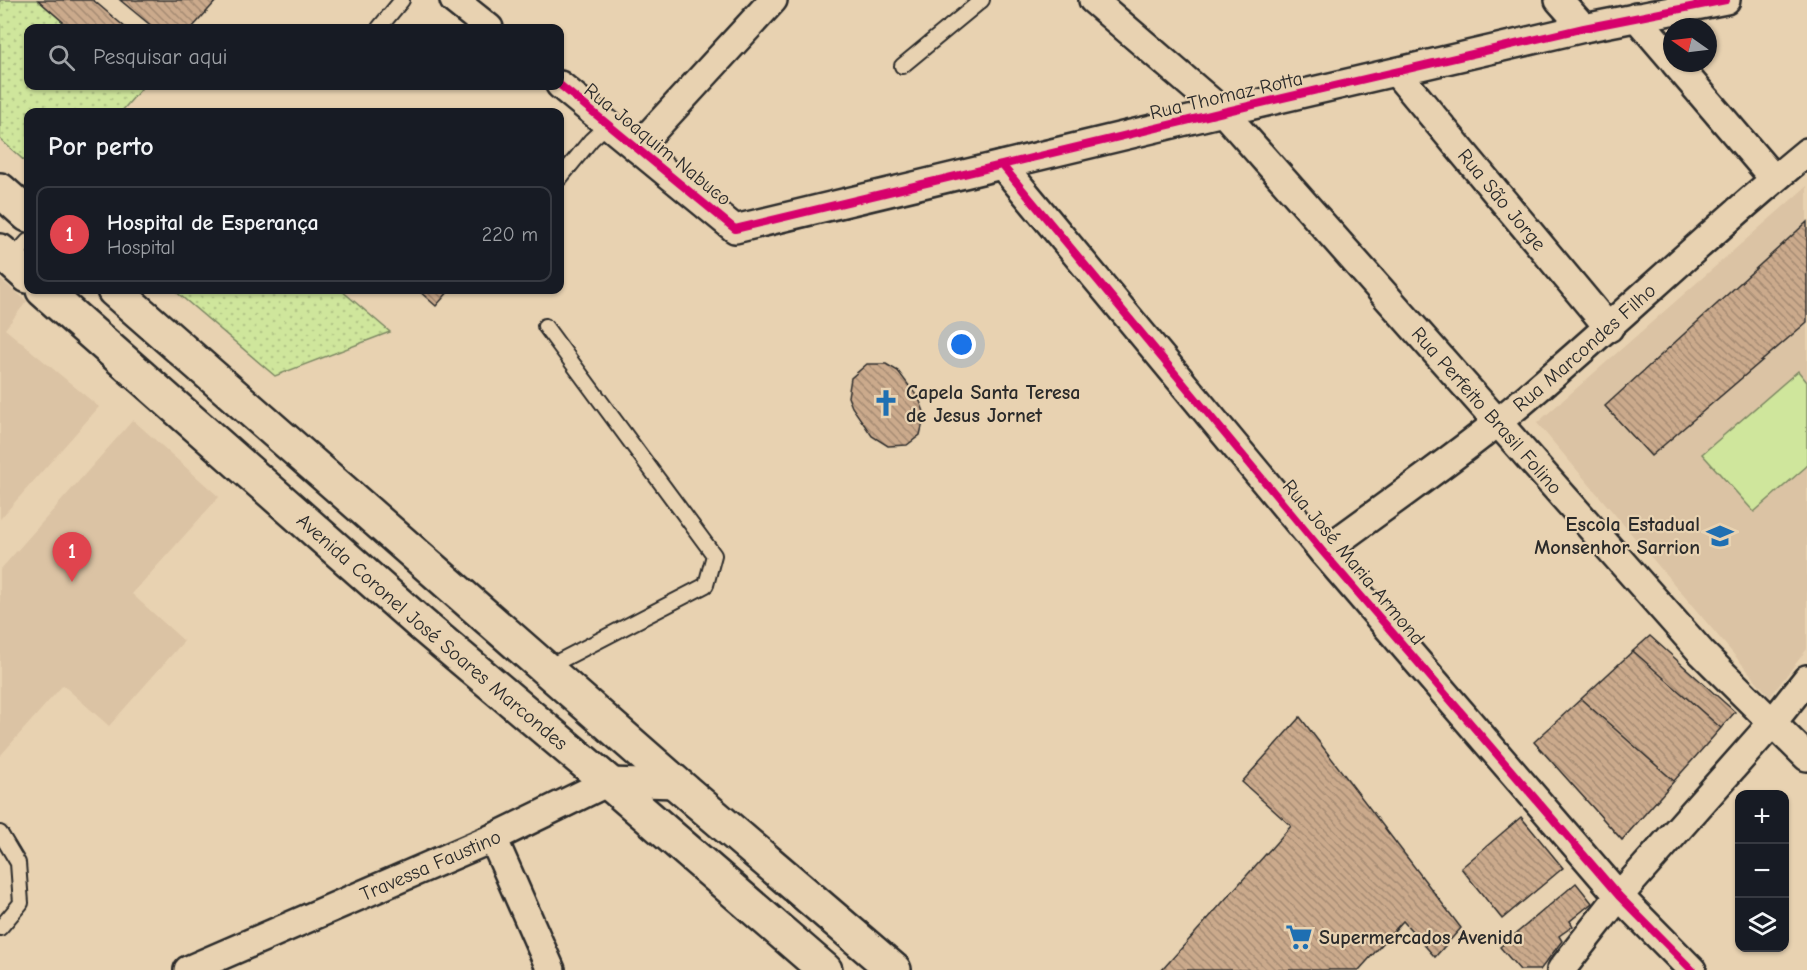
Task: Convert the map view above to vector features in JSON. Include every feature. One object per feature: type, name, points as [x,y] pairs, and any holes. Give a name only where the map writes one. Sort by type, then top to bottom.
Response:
[{"type":"main road","points":[[0,190],[24,211]]},
{"type":"main road","name":"Avenida Coronel José Soares Marcondes","points":[[48,294],[421,624],[609,782],[825,970]]},
{"type":"main road","points":[[119,294],[677,784],[894,970]]},
{"type":"street","points":[[637,148],[773,0]]},
{"type":"street","name":"Rua Perfeito Brasil Folino","points":[[1093,0],[1222,112],[1702,653],[1807,757]]},
{"type":"street","points":[[1559,0],[1584,28]]},
{"type":"street","name":"Rua Thomaz Rotta","points":[[735,229],[1584,28],[1726,0]]},
{"type":"street","points":[[458,1],[484,24]]},
{"type":"street","points":[[1636,17],[1663,48]]},
{"type":"street","name":"Rua São Jorge","points":[[1396,72],[1609,328]]},
{"type":"street","points":[[1683,72],[1774,179]]},
{"type":"street","name":"Rua Joaquim Nabuco","points":[[564,88],[735,229]]},
{"type":"street","name":"Rua Marcondes Filho","points":[[1323,552],[1497,423],[1609,328],[1807,152]]},
{"type":"street","name":"Rua José Maria Armond","points":[[1002,165],[1323,552],[1619,896],[1692,970]]},
{"type":"street","points":[[1561,970],[1619,896],[1773,722],[1807,679]]},
{"type":"street","name":"Travessa Faustino","points":[[188,970],[493,838],[609,782],[677,784]]},
{"type":"street","points":[[493,838],[550,970]]},
{"type":"lane","points":[[382,24],[402,0]]},
{"type":"lane","points":[[902,66],[982,0]]},
{"type":"lane","points":[[564,173],[591,140],[608,124]]},
{"type":"lane","points":[[544,326],[714,555],[706,585],[546,668]]},
{"type":"lane","points":[[0,833],[18,862],[21,903],[0,928]]},
{"type":"shaded area","name":"Escola Estadual Monsenhor Sarrion","points":[[1807,186],[1807,649],[1770,697],[1537,423]]},
{"type":"shaded area","points":[[0,279],[27,301],[5,329],[99,407],[0,519]]},
{"type":"shaded area","points":[[133,420],[219,497],[132,594],[184,641],[109,726],[63,685],[0,756],[0,570]]},
{"type":"green space","points":[[0,0],[38,0],[65,24],[24,24],[24,90],[140,90],[124,108],[24,108],[24,160],[0,139]]},
{"type":"green space","points":[[179,294],[346,294],[390,332],[275,376]]},
{"type":"green space","points":[[1798,371],[1807,382],[1807,466],[1754,512],[1702,454]]},
{"type":"building","points":[[38,0],[93,0],[121,24],[65,24]]},
{"type":"building","points":[[120,0],[216,1],[196,24],[149,24]]},
{"type":"building","points":[[1807,222],[1807,322],[1651,456],[1605,406]]},
{"type":"building","points":[[422,294],[446,294],[436,306]]},
{"type":"building","name":"Capela Santa Teresa de Jesus Jornet","points":[[867,364],[886,364],[898,371],[919,399],[925,414],[920,435],[907,445],[888,446],[872,436],[852,407],[848,397],[851,378]]},
{"type":"building","points":[[1650,636],[1735,712],[1721,728],[1633,651]]},
{"type":"building","points":[[1633,651],[1721,728],[1674,781],[1581,699]]},
{"type":"building","points":[[1581,699],[1674,781],[1622,840],[1534,742]]},
{"type":"building","points":[[1300,717],[1461,928],[1435,957],[1403,921],[1359,970],[1162,970],[1291,826],[1242,782]]},
{"type":"building","points":[[1521,817],[1563,868],[1502,919],[1461,868]]},
{"type":"building","points":[[1576,883],[1592,903],[1570,921],[1573,926],[1559,936],[1562,941],[1540,970],[1520,970],[1500,947]]},
{"type":"cycle path","points":[[564,88],[735,229],[1584,28],[1726,0]]},
{"type":"cycle path","points":[[1002,165],[1323,552],[1619,896],[1692,970]]},
{"type":"place","name":"Capela Santa Teresa de Jesus Jornet","points":[[886,403]]},
{"type":"place","name":"Escola Estadual Monsenhor Sarrion","points":[[1720,536]]},
{"type":"place","name":"Hospital de Esperança","points":[[72,582]]},
{"type":"place","name":"Supermercados Avenida","points":[[1299,937]]}]
